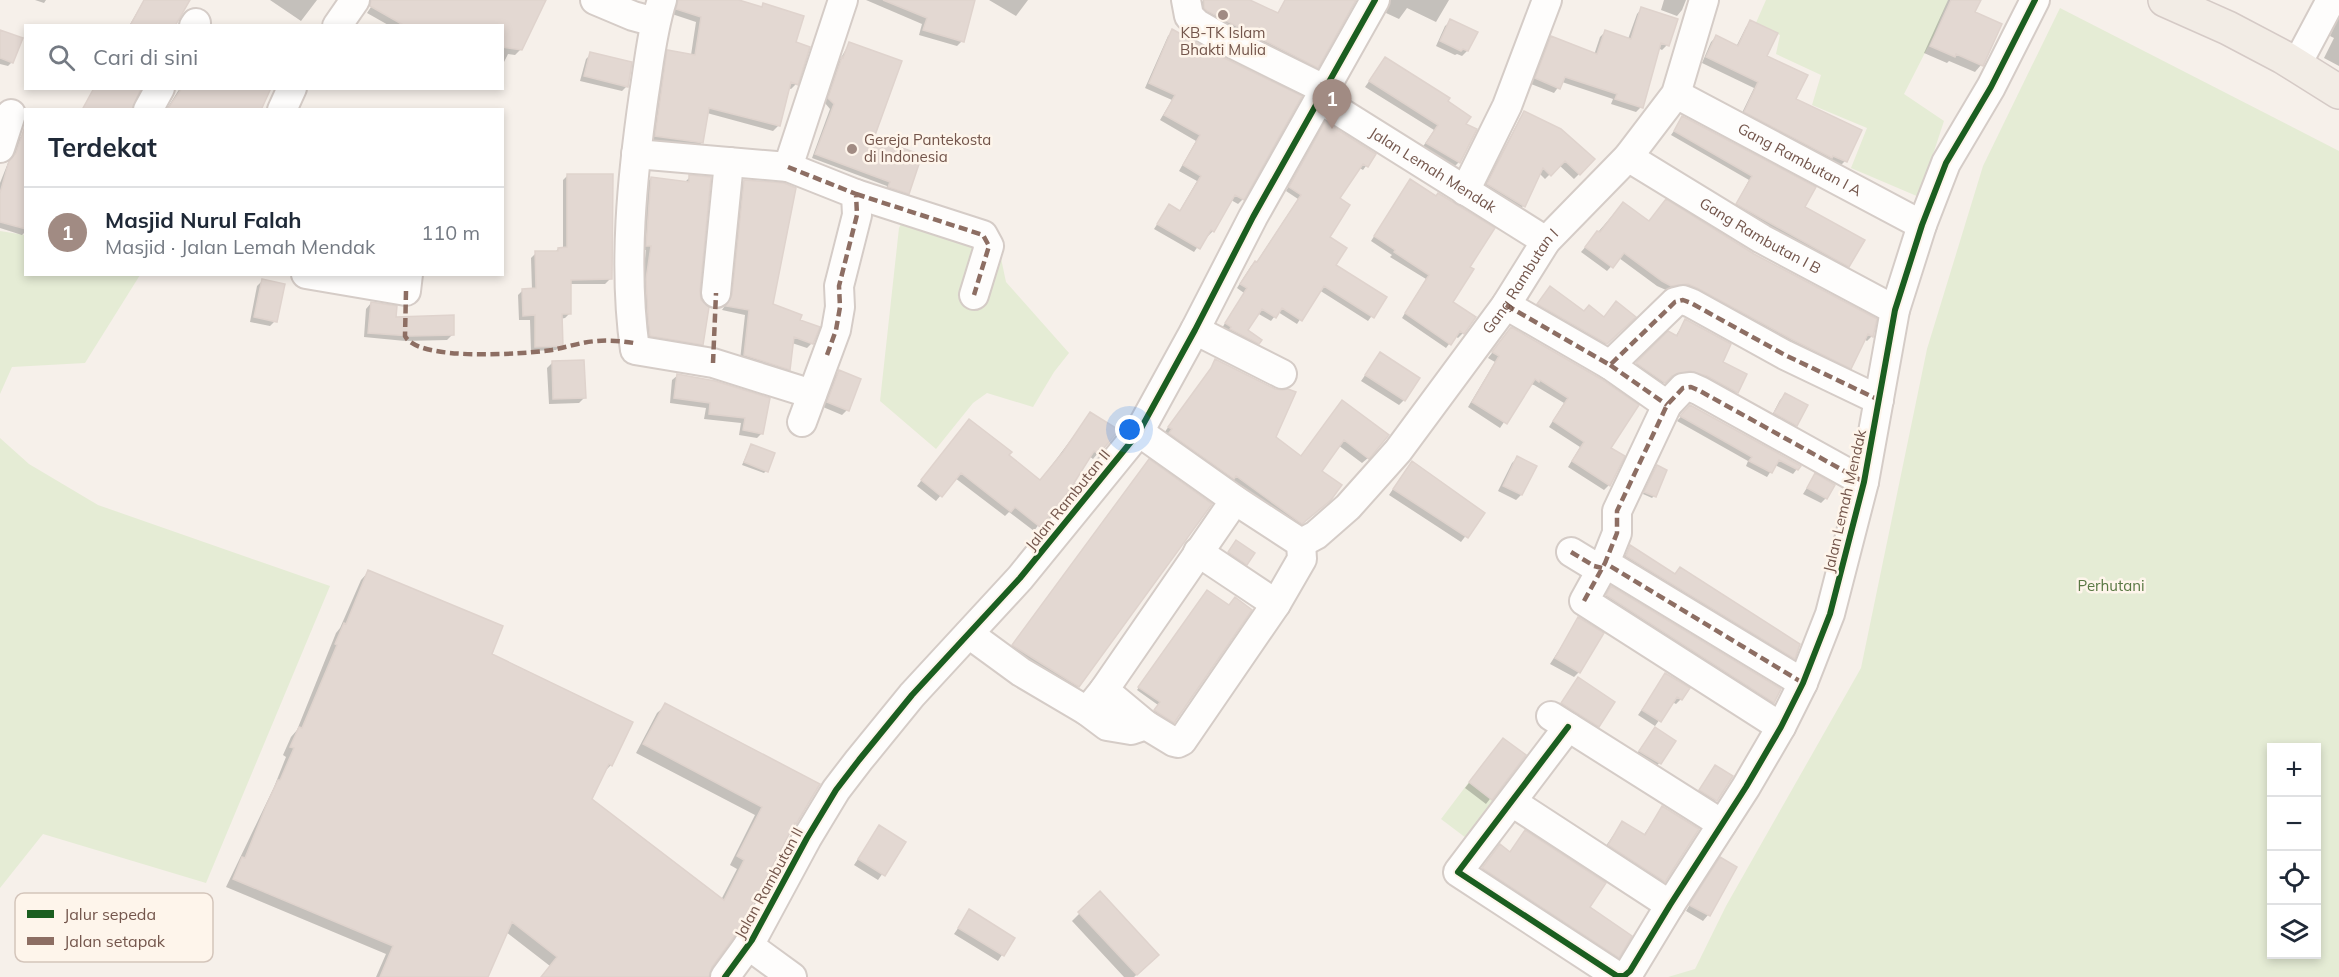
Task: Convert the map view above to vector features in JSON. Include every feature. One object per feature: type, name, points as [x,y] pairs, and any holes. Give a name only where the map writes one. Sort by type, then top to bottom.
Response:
[{"type":"main road","points":[[2165,0],[2228,28],[2296,64],[2339,92]]},
{"type":"street","points":[[338,24],[355,0]]},
{"type":"street","points":[[595,0],[633,16],[658,11],[636,154],[630,268],[635,350],[713,363],[812,394]]},
{"type":"street","points":[[788,167],[843,0]]},
{"type":"street","name":"Jalan Lemah Mendak","points":[[1186,0],[1189,16],[1197,24],[1323,95],[1465,191],[1546,241]]},
{"type":"street","name":"Jalan Rambutan II","points":[[740,966],[807,837],[836,790],[912,695],[1020,578],[1139,432],[1253,217],[1375,0]]},
{"type":"street","points":[[1465,191],[1507,106],[1547,0]]},
{"type":"street","name":"Gang Rambutan I","points":[[1301,543],[1316,535],[1347,507],[1398,452],[1506,305],[1546,241],[1628,157],[1676,94],[1704,0]]},
{"type":"street","name":"Jalan Lemah Mendak","points":[[1617,976],[1624,976],[1630,971],[1781,727],[1803,683],[1830,614],[1864,482],[1895,310],[1922,225],[1946,163],[1991,87],[2036,0]]},
{"type":"street","points":[[2296,64],[2331,0]]},
{"type":"street","points":[[149,108],[159,90]]},
{"type":"street","points":[[283,108],[291,90]]},
{"type":"street","name":"Gang Rambutan I A","points":[[1676,94],[1922,225]]},
{"type":"street","points":[[0,148],[12,113]]},
{"type":"street","points":[[636,154],[788,167],[855,194],[983,235],[989,246],[974,295]]},
{"type":"street","name":"Gang Rambutan I B","points":[[1628,157],[1762,238],[1895,310]]},
{"type":"street","points":[[716,293],[729,162]]},
{"type":"street","points":[[802,422],[836,330],[840,307],[839,286],[857,215],[855,194]]},
{"type":"street","points":[[318,276],[406,291],[408,276]]},
{"type":"street","points":[[1610,364],[1675,302],[1683,300],[1785,355],[1880,400]]},
{"type":"street","points":[[1506,305],[1610,364],[1667,405]]},
{"type":"street","points":[[1195,330],[1282,374]]},
{"type":"street","points":[[1781,727],[1584,601],[1604,566],[1617,533],[1617,511],[1667,405],[1683,388],[1691,387],[1864,482]]},
{"type":"street","points":[[969,634],[1021,672],[1096,700],[1178,743],[1182,741],[1276,604],[1302,560],[1301,543],[1235,500],[1139,432]]},
{"type":"street","points":[[1096,700],[1235,500]]},
{"type":"street","points":[[1198,552],[1276,604]]},
{"type":"street","points":[[1571,552],[1597,568],[1604,566],[1803,683]]},
{"type":"street","points":[[1617,976],[1458,872],[1512,802],[1559,721],[1722,824]]},
{"type":"street","points":[[1512,802],[1670,905]]},
{"type":"street","points":[[740,966],[792,977]]},
{"type":"green space","points":[[1766,0],[1948,0],[1933,37],[1904,94],[1944,121],[1919,197],[1851,168],[1867,128],[1812,105],[1821,75],[1776,54],[1780,35],[1755,25]]},
{"type":"green space","name":"Perhutani","points":[[2060,8],[2339,151],[2339,977],[1668,977],[1695,969],[1726,906],[1861,668],[1927,349],[1983,166]]},
{"type":"green space","points":[[914,198],[994,225],[1006,282],[1069,353],[1054,372],[1033,407],[987,393],[973,403],[936,449],[880,401],[899,228]]},
{"type":"green space","points":[[0,231],[24,235],[24,276],[139,276],[85,363],[12,367],[0,394]]},
{"type":"green space","points":[[0,438],[29,464],[98,505],[330,586],[206,883],[43,834],[0,888]]},
{"type":"green space","points":[[1469,782],[1498,805],[1470,841],[1441,819]]},
{"type":"building","points":[[144,0],[190,0],[176,24],[131,24]]},
{"type":"building","points":[[371,0],[546,0],[522,50],[504,47],[504,24],[402,24],[370,6]]},
{"type":"building","points":[[678,0],[739,0],[762,7],[763,3],[804,16],[796,42],[810,47],[798,85],[791,82],[780,126],[709,108],[703,143],[655,136],[667,50],[695,55],[701,17],[676,9]]},
{"type":"building","points":[[883,0],[975,0],[964,42],[923,30],[927,18]]},
{"type":"building","points":[[1204,0],[1250,0],[1278,13],[1285,0],[1356,0],[1318,68],[1207,11],[1204,8]]},
{"type":"building","points":[[1951,0],[1981,0],[1975,12],[2002,24],[1983,66],[1930,46]]},
{"type":"building","points":[[1641,7],[1678,19],[1669,46],[1661,43],[1643,108],[1615,99],[1617,94],[1565,77],[1560,89],[1535,78],[1551,36],[1597,54],[1605,30],[1631,39]]},
{"type":"building","points":[[1450,19],[1478,32],[1468,51],[1463,49],[1461,51],[1440,41]]},
{"type":"building","points":[[1750,20],[1778,33],[1767,56],[1808,75],[1796,99],[1862,130],[1847,162],[1833,156],[1832,158],[1744,112],[1758,82],[1706,57],[1716,35],[1738,46]]},
{"type":"building","points":[[1172,29],[1216,54],[1302,96],[1244,200],[1235,195],[1214,232],[1211,230],[1200,249],[1157,224],[1169,204],[1180,211],[1201,176],[1183,165],[1200,135],[1164,115],[1175,95],[1149,83]]},
{"type":"building","points":[[0,30],[23,38],[13,63],[0,58]]},
{"type":"building","points":[[849,42],[902,61],[874,138],[922,155],[909,194],[888,187],[890,182],[815,154],[834,104],[828,98]]},
{"type":"building","points":[[590,52],[632,62],[628,87],[584,76]]},
{"type":"building","points":[[1385,57],[1450,98],[1448,101],[1471,117],[1466,124],[1477,129],[1460,163],[1426,143],[1438,125],[1369,81]]},
{"type":"building","points":[[93,90],[140,90],[133,108],[83,108]]},
{"type":"building","points":[[181,90],[270,90],[262,108],[168,108]]},
{"type":"building","points":[[1524,111],[1561,129],[1595,159],[1580,175],[1565,161],[1551,176],[1543,168],[1525,207],[1487,184]]},
{"type":"building","points":[[1682,116],[1816,187],[1805,207],[1865,240],[1849,267],[1736,204],[1752,176],[1674,131]]},
{"type":"building","points":[[1325,122],[1376,154],[1368,167],[1363,164],[1340,198],[1350,205],[1330,237],[1347,248],[1336,265],[1387,297],[1374,318],[1324,286],[1302,321],[1282,308],[1276,318],[1262,309],[1248,330],[1262,340],[1259,344],[1230,329],[1231,327],[1225,323],[1247,288],[1240,284],[1301,195],[1289,187]]},
{"type":"building","points":[[24,129],[24,228],[0,222],[0,193],[9,161],[16,153]]},
{"type":"building","points":[[567,174],[613,174],[612,279],[571,280],[571,314],[562,314],[563,346],[535,347],[535,315],[523,316],[522,289],[536,288],[535,251],[558,251],[558,248],[567,247]]},
{"type":"building","points":[[689,175],[711,177],[700,291],[701,300],[709,307],[703,345],[650,336],[648,317],[646,279],[651,246],[646,246],[651,177],[689,182]]},
{"type":"building","points":[[1410,179],[1436,196],[1438,193],[1495,228],[1470,267],[1474,269],[1453,302],[1476,317],[1464,334],[1460,331],[1451,345],[1405,313],[1429,275],[1374,236]]},
{"type":"building","points":[[744,180],[784,183],[796,188],[773,304],[802,315],[800,320],[820,327],[813,344],[794,337],[790,370],[744,355],[749,310],[726,306],[732,295]]},
{"type":"building","points":[[1666,199],[1754,254],[1877,319],[1873,337],[1868,334],[1851,369],[1697,288],[1688,284],[1671,286],[1624,253],[1613,268],[1585,247],[1623,202],[1649,221]]},
{"type":"building","points":[[262,279],[285,284],[277,322],[254,317]]},
{"type":"building","points":[[1550,286],[1584,311],[1589,305],[1604,317],[1616,301],[1636,317],[1607,344],[1537,304]]},
{"type":"building","points":[[371,302],[397,306],[396,317],[454,315],[454,335],[411,336],[368,333]]},
{"type":"building","points":[[1685,319],[1731,344],[1723,362],[1747,374],[1738,393],[1707,376],[1690,371],[1672,376],[1665,383],[1636,363],[1668,331],[1677,336]]},
{"type":"building","points":[[1511,327],[1601,379],[1639,405],[1611,448],[1625,456],[1610,486],[1572,461],[1584,442],[1553,421],[1568,398],[1540,380],[1539,382],[1535,379],[1507,424],[1472,402],[1499,356],[1492,352]]},
{"type":"building","points":[[1380,352],[1420,378],[1405,401],[1365,375]]},
{"type":"building","points":[[1215,359],[1275,389],[1288,389],[1296,392],[1276,437],[1301,456],[1342,400],[1389,435],[1369,459],[1344,440],[1322,471],[1342,485],[1331,500],[1302,524],[1236,476],[1234,479],[1169,433],[1172,429],[1168,427],[1211,368]]},
{"type":"building","points":[[584,360],[586,398],[553,399],[552,361]]},
{"type":"building","points":[[839,370],[861,379],[849,411],[827,402]]},
{"type":"building","points":[[677,374],[715,381],[770,398],[763,434],[743,430],[745,418],[709,414],[710,403],[674,398]]},
{"type":"building","points":[[1785,393],[1808,405],[1797,426],[1774,413]]},
{"type":"building","points":[[1690,405],[1801,466],[1798,470],[1779,460],[1772,473],[1749,461],[1752,457],[1680,416]]},
{"type":"building","points":[[1090,412],[1119,430],[1099,454],[1094,451],[1075,484],[1040,527],[1015,507],[1011,512],[961,473],[942,497],[921,480],[969,419],[1012,452],[1009,455],[1040,480],[1063,452]]},
{"type":"building","points":[[751,444],[775,453],[768,472],[744,462]]},
{"type":"building","points":[[1517,456],[1537,466],[1522,495],[1503,486]]},
{"type":"building","points":[[1149,459],[1212,504],[1079,687],[1012,645]]},
{"type":"building","points":[[1412,461],[1485,513],[1468,538],[1393,489]]},
{"type":"building","points":[[1657,465],[1667,470],[1656,497],[1644,492]]},
{"type":"building","points":[[1815,473],[1835,485],[1827,499],[1807,488]]},
{"type":"building","points":[[1236,540],[1255,553],[1247,565],[1228,552]]},
{"type":"building","points":[[1630,545],[1675,574],[1680,567],[1800,644],[1795,659],[1626,556]]},
{"type":"building","points":[[368,570],[503,626],[492,654],[633,722],[612,766],[609,764],[592,799],[724,900],[744,860],[737,856],[762,807],[643,744],[665,703],[820,784],[795,823],[738,931],[712,967],[709,977],[541,977],[557,957],[512,922],[488,977],[380,977],[393,946],[233,879],[242,857],[245,858],[266,806],[294,748],[290,747],[299,727],[302,728],[337,645],[335,644],[344,623],[346,624]]},
{"type":"building","points":[[1611,586],[1781,689],[1774,703],[1606,595]]},
{"type":"building","points":[[1207,590],[1229,605],[1235,597],[1252,610],[1174,723],[1154,710],[1160,702],[1138,687]]},
{"type":"building","points":[[1578,617],[1604,633],[1580,673],[1555,658]]},
{"type":"building","points":[[1665,673],[1690,688],[1682,700],[1677,697],[1661,722],[1642,710]]},
{"type":"building","points":[[1578,677],[1615,702],[1599,727],[1561,703]]},
{"type":"building","points":[[1655,727],[1676,741],[1661,764],[1639,751]]},
{"type":"building","points":[[1503,738],[1526,755],[1492,800],[1469,782]]},
{"type":"building","points":[[1715,765],[1733,776],[1717,801],[1699,790]]},
{"type":"building","points":[[1662,806],[1699,829],[1665,882],[1608,845],[1622,821],[1645,835]]},
{"type":"building","points":[[879,825],[906,842],[885,876],[858,859]]},
{"type":"building","points":[[1525,830],[1606,883],[1590,907],[1632,936],[1619,958],[1482,868],[1500,844],[1510,852]]},
{"type":"building","points":[[1720,857],[1737,867],[1710,916],[1689,905]]},
{"type":"building","points":[[1100,891],[1159,955],[1137,975],[1078,912]]},
{"type":"building","points":[[969,909],[1015,938],[1004,956],[958,928]]},
{"type":"marked path","points":[[788,167],[856,194],[857,215],[839,286],[840,307],[836,330],[827,355]]},
{"type":"marked path","points":[[856,194],[983,235],[989,246],[974,295]]},
{"type":"marked path","points":[[406,291],[405,336],[414,344],[430,350],[450,353],[497,354],[552,350],[597,341],[634,343]]},
{"type":"marked path","points":[[713,363],[716,293]]},
{"type":"marked path","points":[[1506,305],[1610,365],[1675,302],[1683,300],[1785,355],[1879,400]]},
{"type":"marked path","points":[[1610,365],[1667,405]]},
{"type":"marked path","points":[[1803,683],[1605,563],[1617,533],[1617,511],[1667,405],[1683,388],[1691,387],[1864,482]]},
{"type":"marked path","points":[[1571,552],[1594,566],[1602,568]]},
{"type":"marked path","points":[[1584,601],[1605,563]]},
{"type":"cycle path","points":[[725,977],[752,940],[807,838],[836,790],[912,695],[1020,578],[1139,432],[1253,217],[1375,0]]},
{"type":"cycle path","points":[[1568,727],[1458,872],[1617,976],[1624,976],[1630,971],[1746,787],[1781,727],[1803,683],[1830,614],[1864,482],[1895,310],[1922,225],[1946,163],[1991,87],[2035,0]]},
{"type":"place","name":"KB-TK Islam Bhakti Mulia","points":[[1223,15]]},
{"type":"place","name":"Masjid Nurul Falah","points":[[1332,129]]},
{"type":"place","name":"Gereja Pantekosta di Indonesia","points":[[852,149]]}]
